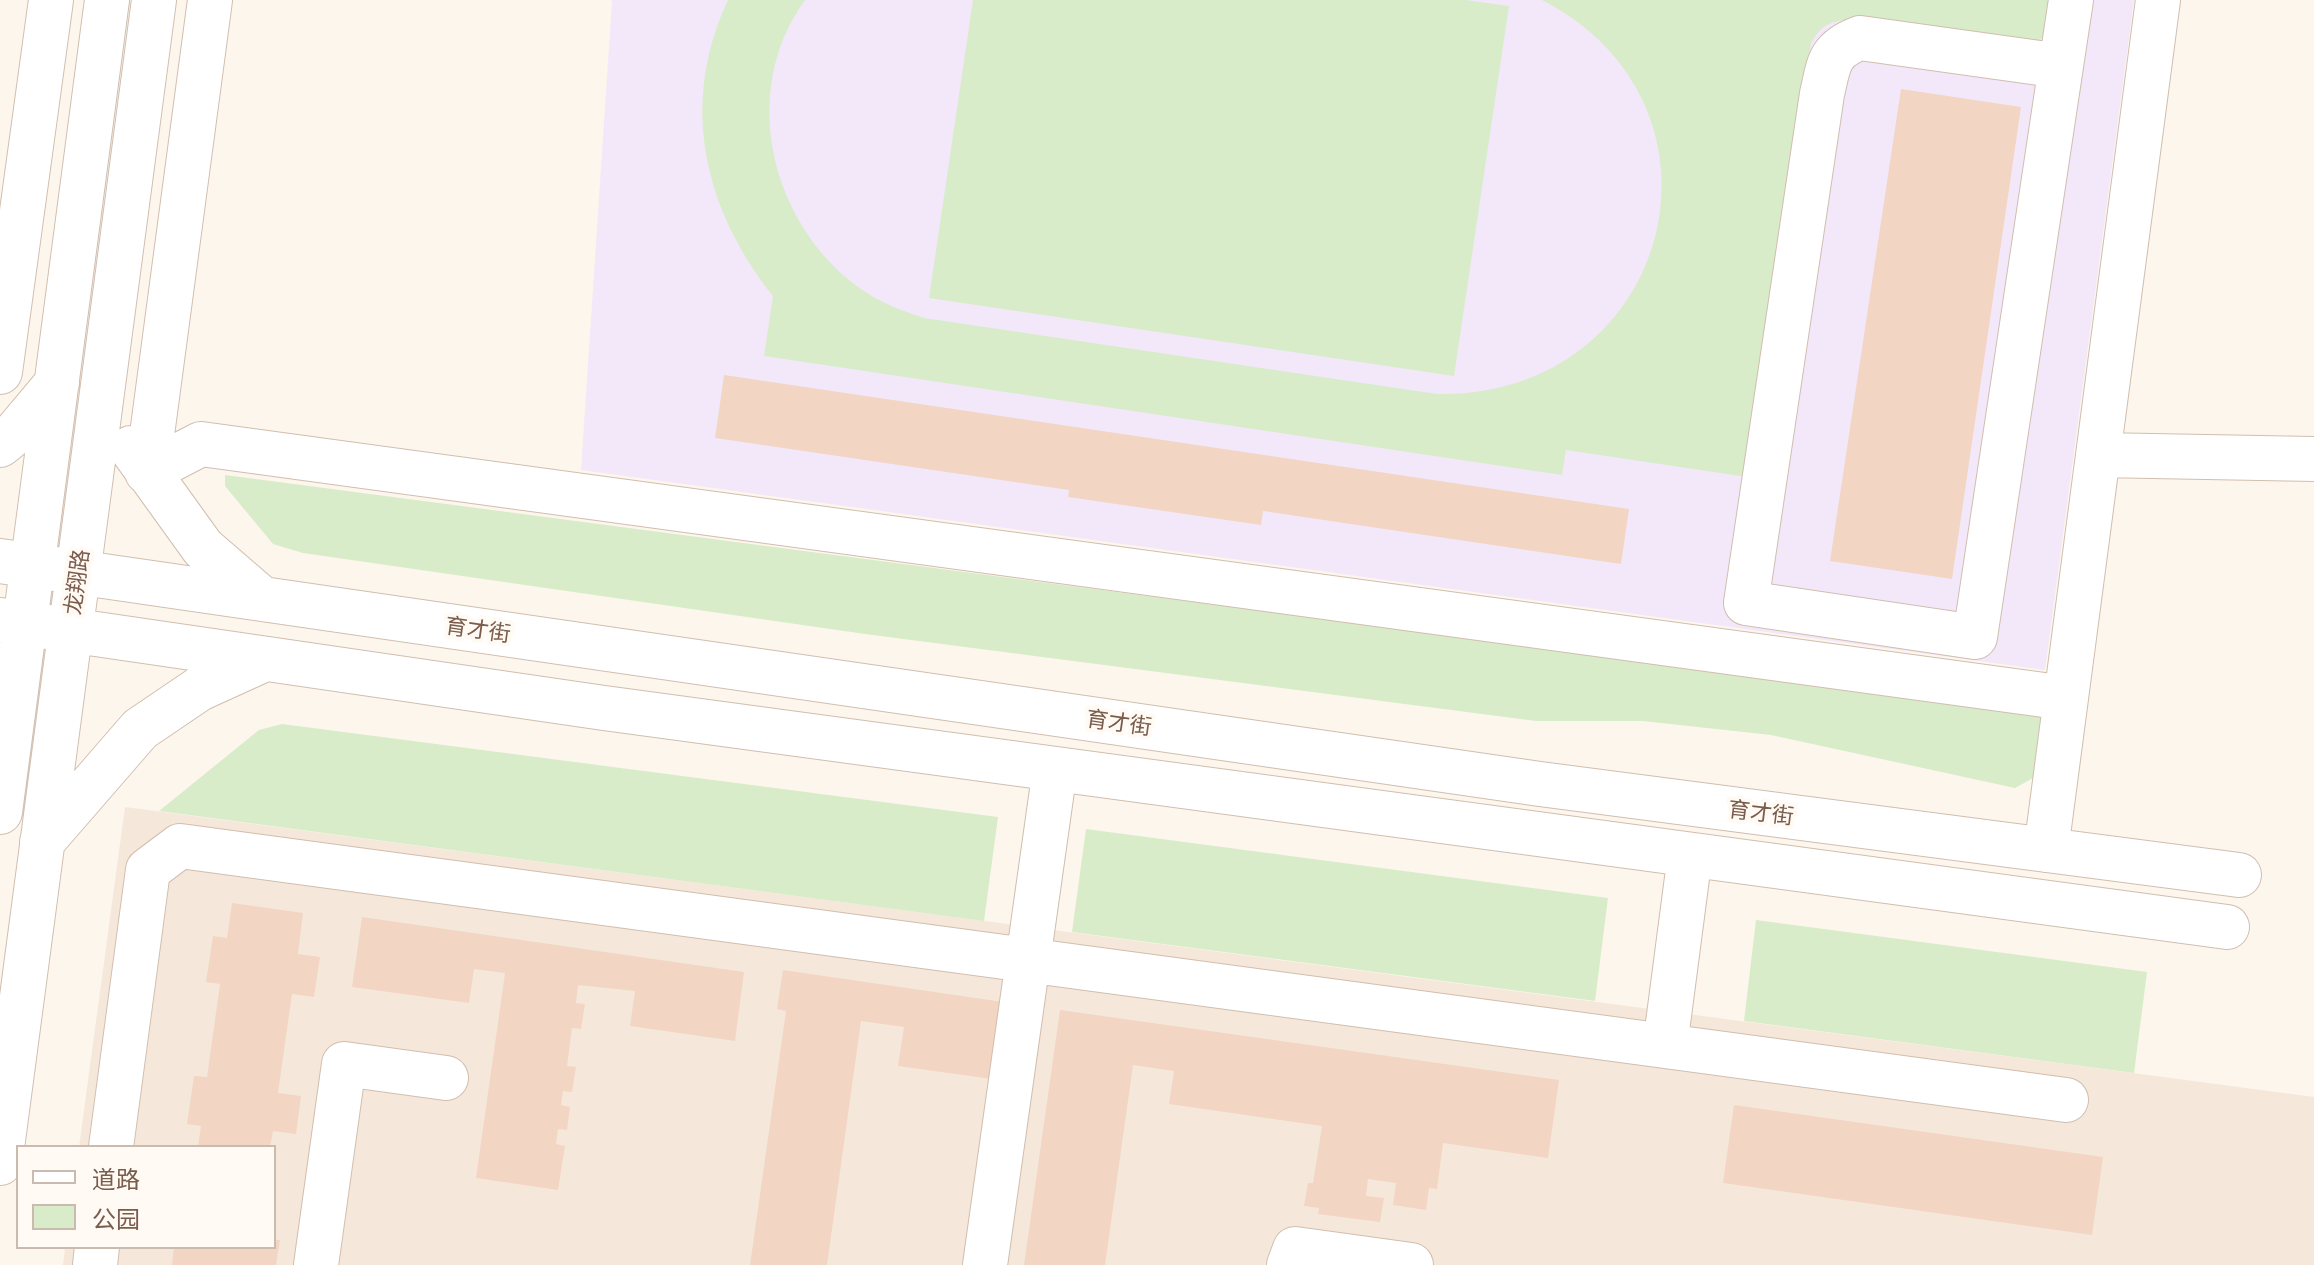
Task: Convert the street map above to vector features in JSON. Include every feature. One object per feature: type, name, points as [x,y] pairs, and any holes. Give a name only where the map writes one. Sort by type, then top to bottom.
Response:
[{"type":"street","points":[[0,372],[51,0]]},
{"type":"street","name":"龙翔路","points":[[0,812],[16,564],[57,383],[107,0]]},
{"type":"street","name":"龙翔路","points":[[0,1163],[154,0]]},
{"type":"street","points":[[147,472],[210,0]]},
{"type":"street","points":[[2061,66],[1860,38],[1842,45],[1831,58],[1819,110],[1746,603],[1975,637],[2071,0]]},
{"type":"street","points":[[2046,850],[2158,0]]},
{"type":"street","points":[[0,445],[16,432],[57,383]]},
{"type":"street","points":[[102,391],[147,472],[203,548],[262,599]]},
{"type":"street","points":[[147,472],[201,444],[2066,698]]},
{"type":"street","points":[[2098,455],[2314,459]]},
{"type":"street","name":"育才街","points":[[16,564],[1540,784],[2239,875]]},
{"type":"street","points":[[12,622],[1055,769],[2227,927]]},
{"type":"street","points":[[42,842],[140,729],[199,689],[265,659]]},
{"type":"street","points":[[985,1265],[1055,769]]},
{"type":"street","points":[[111,1145],[148,870],[180,846],[2066,1100]]},
{"type":"street","points":[[1665,1046],[1690,855]]},
{"type":"street","points":[[316,1265],[344,1064],[446,1078]]},
{"type":"street","points":[[1289,1265],[1295,1249],[1411,1265]]},
{"type":"shaded area","points":[[609,0],[2134,0],[2045,670],[581,470],[612,1]]},
{"type":"shaded area","points":[[125,807],[2314,1097],[2314,1265],[63,1265],[65,1249],[276,1249],[276,1145],[79,1145]]},
{"type":"green space","points":[[728,0],[805,0],[784,36],[773,75],[769,114],[774,154],[785,192],[804,228],[828,260],[874,297],[924,318],[1437,394],[1517,383],[1582,349],[1628,299],[1655,238],[1661,172],[1646,107],[1606,48],[1542,0],[2056,0],[2047,34],[2038,41],[1848,20],[1826,26],[1811,43],[1747,477],[1566,450],[1562,475],[764,356],[773,296],[749,263],[730,228],[706,154],[703,116],[705,78],[713,39]]},
{"type":"green space","points":[[973,0],[1466,0],[1509,6],[1454,376],[929,298]]},
{"type":"green space","points":[[225,475],[2024,711],[2042,718],[2033,778],[2015,788],[1771,735],[1643,721],[1536,721],[865,634],[303,553],[273,544],[225,486]]},
{"type":"green space","points":[[282,724],[998,817],[984,921],[159,811],[259,730]]},
{"type":"green space","points":[[1086,829],[1608,898],[1595,1001],[1072,932]]},
{"type":"green space","points":[[1756,920],[2147,972],[2134,1073],[1744,1021]]},
{"type":"building","points":[[1901,89],[2021,107],[1952,579],[1830,561]]},
{"type":"building","points":[[724,375],[1629,509],[1621,564],[1263,511],[1261,525],[1068,497],[1069,490],[715,438]]},
{"type":"building","points":[[232,903],[303,913],[298,954],[320,957],[314,997],[292,994],[278,1093],[301,1096],[296,1134],[273,1131],[270,1145],[198,1145],[201,1126],[187,1124],[194,1076],[207,1077],[220,984],[206,982],[213,936],[227,938]]},
{"type":"building","points":[[362,917],[744,972],[735,1041],[630,1026],[635,991],[578,985],[576,1003],[585,1004],[581,1029],[572,1028],[567,1066],[576,1067],[572,1092],[563,1091],[561,1105],[570,1107],[567,1130],[558,1129],[556,1144],[565,1146],[558,1190],[476,1178],[505,973],[474,969],[469,1003],[352,987]]},
{"type":"building","points":[[783,970],[1010,1003],[999,1080],[898,1066],[904,1027],[861,1021],[827,1265],[750,1265],[786,1011],[777,1009]]},
{"type":"building","points":[[1060,1010],[1559,1080],[1548,1158],[1443,1143],[1437,1189],[1429,1188],[1426,1210],[1393,1205],[1396,1183],[1368,1179],[1366,1196],[1384,1198],[1380,1222],[1318,1214],[1319,1208],[1304,1206],[1308,1183],[1313,1183],[1322,1126],[1169,1104],[1174,1071],[1133,1065],[1105,1265],[1024,1265]]},
{"type":"building","points":[[1734,1105],[2103,1157],[2092,1235],[1723,1183]]},
{"type":"building","points":[[276,1240],[280,1240],[276,1265],[172,1265],[174,1249],[276,1249]]}]
